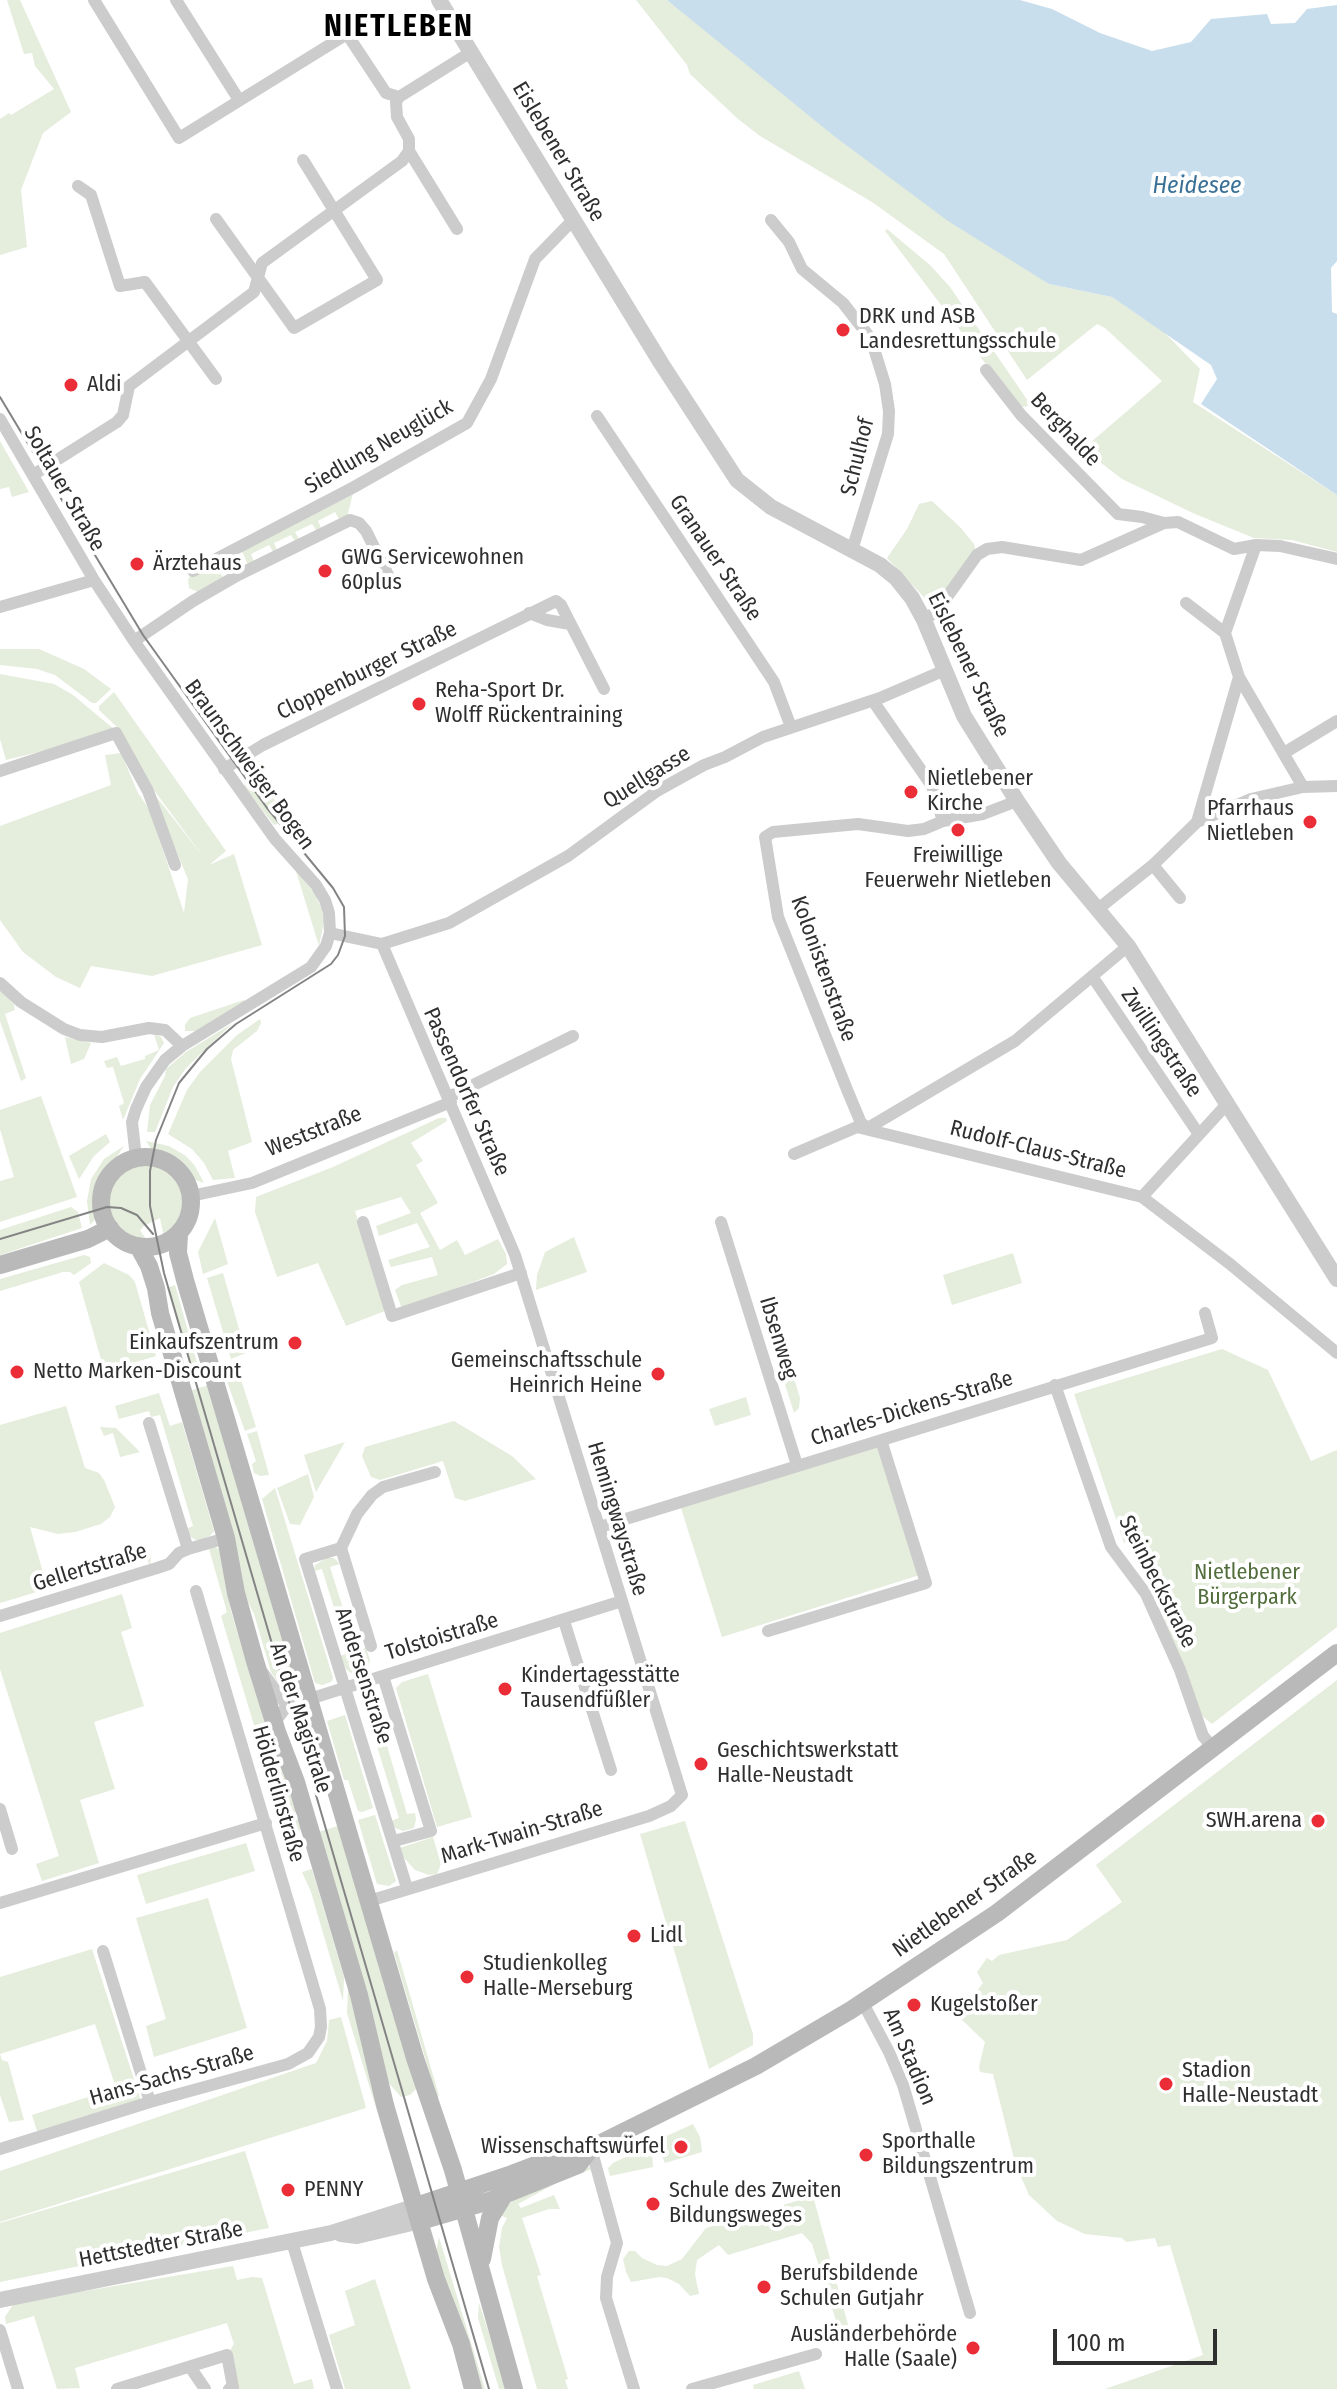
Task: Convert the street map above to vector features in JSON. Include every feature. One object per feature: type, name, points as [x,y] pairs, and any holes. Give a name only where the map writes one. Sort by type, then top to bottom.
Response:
[{"type":"main road","points":[[152,1157],[170,1163],[186,1179],[191,1196],[188,1219],[179,1234],[157,1246],[138,1246],[124,1241],[110,1228],[102,1208],[103,1190],[115,1169],[136,1158],[152,1157]]},
{"type":"main road","points":[[0,1265],[88,1239],[110,1228]]},
{"type":"main road","name":"An der Magistrale","points":[[179,1234],[178,1253],[185,1280],[419,2073],[479,2261],[514,2389]]},
{"type":"main road","name":"An der Magistrale","points":[[138,1246],[149,1266],[226,1538],[236,1593],[255,1661],[304,1806],[359,1995],[374,2066],[473,2389]]},
{"type":"main road","name":"Nietlebener Straße","points":[[461,2201],[570,2152],[591,2148],[744,2072],[863,2003],[997,1913],[1337,1653]]},
{"type":"main road","name":"Nietlebener Straße","points":[[461,2201],[504,2195],[578,2165],[591,2148]]},
{"type":"main road","points":[[479,2261],[488,2224],[504,2195]]},
{"type":"main road","points":[[418,2214],[461,2201]]},
{"type":"main road","points":[[418,2214],[444,2214],[461,2201]]},
{"type":"main road","points":[[444,2214],[462,2232],[479,2261]]},
{"type":"street","points":[[94,0],[179,138],[347,34],[386,93],[399,97]]},
{"type":"street","points":[[176,0],[239,100]]},
{"type":"street","name":"Eislebener Straße","points":[[439,0],[737,480],[771,507],[880,565],[896,578],[912,598],[964,716],[1017,801],[1059,863],[1128,946],[1337,1279]]},
{"type":"street","points":[[457,229],[409,151],[409,139],[395,109],[399,97],[471,52]]},
{"type":"street","points":[[33,475],[117,422],[123,415],[129,386],[254,292],[262,263],[402,161],[409,151]]},
{"type":"street","points":[[216,219],[294,328],[377,280],[303,160]]},
{"type":"street","points":[[78,186],[91,195],[120,286],[145,282],[216,379]]},
{"type":"street","name":"Siedlung Neuglück","points":[[193,571],[341,494],[467,423],[491,379],[535,259],[573,220]]},
{"type":"street","name":"Schulhof","points":[[771,220],[789,242],[802,269],[843,303],[871,339],[885,384],[888,434],[852,550]]},
{"type":"street","name":"Berghalde","points":[[986,370],[1021,415],[1139,535]]},
{"type":"street","name":"Granauer Straße","points":[[597,416],[774,682],[791,727]]},
{"type":"street","name":"Soltauer Straße","points":[[0,419],[94,580]]},
{"type":"street","points":[[1118,514],[1164,523],[1178,522],[1234,549],[1256,545],[1300,549],[1337,559]]},
{"type":"street","points":[[134,641],[238,575],[350,520],[359,523],[366,531],[391,581]]},
{"type":"street","points":[[924,620],[937,611],[977,555],[987,549],[1002,547],[1081,560],[1164,523]]},
{"type":"street","points":[[1225,633],[1256,545]]},
{"type":"street","points":[[0,607],[94,580]]},
{"type":"street","name":"Braunschweiger Bogen","points":[[94,580],[224,769],[325,900],[330,933]]},
{"type":"street","name":"Cloppenburger Straße","points":[[224,769],[263,745],[556,601],[561,605],[604,689]]},
{"type":"street","points":[[1186,603],[1225,633],[1239,677],[1303,787]]},
{"type":"street","points":[[529,613],[570,624]]},
{"type":"street","name":"Quellgasse","points":[[382,944],[449,923],[568,856],[657,791],[704,765],[763,737],[876,699],[945,670]]},
{"type":"street","points":[[1197,822],[1239,677]]},
{"type":"street","points":[[876,699],[932,786],[943,821],[983,814],[1017,801]]},
{"type":"street","points":[[1284,753],[1337,721]]},
{"type":"street","points":[[0,771],[116,733],[148,791],[175,865]]},
{"type":"street","points":[[1098,909],[1153,865],[1197,822],[1251,799],[1303,787],[1337,786]]},
{"type":"street","name":"Kolonistenstraße","points":[[868,1128],[861,1123],[778,917],[765,837],[773,832],[858,824],[908,831],[924,829],[943,821]]},
{"type":"street","points":[[1153,865],[1180,898]]},
{"type":"street","points":[[136,1158],[132,1122],[152,1078],[165,1060],[182,1046],[311,967],[322,954],[330,933],[382,944]]},
{"type":"street","name":"Passendorfer Straße","points":[[382,944],[515,1255]]},
{"type":"street","points":[[794,1154],[857,1127],[868,1128],[1015,1041],[1128,946]]},
{"type":"street","name":"Zwillingstraße","points":[[1092,976],[1198,1133]]},
{"type":"street","points":[[0,983],[21,1002],[64,1029],[80,1035],[102,1037],[149,1028],[165,1030],[182,1046]]},
{"type":"street","name":"Weststraße","points":[[191,1196],[252,1183],[450,1100],[573,1036]]},
{"type":"street","points":[[1142,1197],[1227,1104]]},
{"type":"street","name":"Rudolf-Claus-Straße","points":[[868,1128],[1142,1197],[1230,1264],[1337,1353]]},
{"type":"street","points":[[363,1222],[392,1316],[521,1273]]},
{"type":"street","name":"Ibsenweg","points":[[721,1222],[797,1465]]},
{"type":"street","name":"Hemingwaystraße","points":[[515,1255],[682,1795]]},
{"type":"street","name":"Charles-Dickens-Straße","points":[[600,1527],[1212,1338],[1205,1313]]},
{"type":"street","name":"Steinbeckstraße","points":[[1055,1385],[1111,1547],[1146,1594],[1180,1670],[1203,1736],[1214,1749]]},
{"type":"street","points":[[149,1423],[188,1549]]},
{"type":"street","points":[[768,1631],[926,1583],[881,1440]]},
{"type":"street","points":[[341,1548],[357,1514],[372,1495],[383,1487],[435,1472]]},
{"type":"street","name":"Gellertstraße","points":[[0,1616],[169,1564],[179,1553],[226,1538]]},
{"type":"street","name":"Andersenstraße","points":[[371,1646],[341,1548],[305,1559],[407,1888]]},
{"type":"street","name":"Hölderlinstraße","points":[[196,1591],[320,2009]]},
{"type":"street","name":"Tolstoistraße","points":[[287,1706],[622,1601]]},
{"type":"street","points":[[564,1621],[611,1770]]},
{"type":"street","points":[[255,1661],[287,1706],[274,1723]]},
{"type":"street","name":"Andersenstraße","points":[[383,1676],[431,1831],[394,1841]]},
{"type":"street","name":"Mark-Twain-Straße","points":[[369,1901],[649,1816],[671,1806],[682,1795]]},
{"type":"street","points":[[0,1809],[12,1849]]},
{"type":"street","points":[[0,1903],[266,1823]]},
{"type":"street","points":[[103,1951],[150,2102]]},
{"type":"street","name":"Am Stadion","points":[[863,2003],[903,2085],[970,2313]]},
{"type":"street","name":"Hans-Sachs-Straße","points":[[0,2149],[150,2102],[288,2064],[308,2053],[319,2037],[320,2009]]},
{"type":"street","points":[[591,2148],[617,2243],[607,2277],[606,2298],[634,2389]]},
{"type":"street","name":"Hettstedter Straße","points":[[0,2300],[331,2233],[357,2236],[418,2214]]},
{"type":"street","points":[[292,2242],[337,2389]]},
{"type":"street","points":[[0,2330],[18,2389]]},
{"type":"street","points":[[692,2389],[816,2354]]},
{"type":"street","points":[[117,2389],[227,2355],[233,2386],[229,2389]]},
{"type":"street","points":[[190,2367],[205,2389]]},
{"type":"green space","points":[[7,0],[20,0],[71,112],[43,133],[21,190],[27,247],[0,255],[0,119],[54,89],[35,66],[32,53],[24,54]]},
{"type":"green space","points":[[636,0],[667,0],[1049,284],[1112,297],[1164,332],[1200,369],[1193,402],[1337,495],[1337,552],[1292,540],[1254,538],[1122,479],[1083,449],[1162,381],[1097,324],[1027,380],[944,254],[872,202],[760,136],[738,119],[690,74],[687,65]]},
{"type":"green space","points":[[887,229],[930,265],[950,287],[1030,404],[1028,406],[1021,407],[1013,400],[885,231]]},
{"type":"green space","points":[[0,441],[29,492],[12,497],[9,487],[0,489]]},
{"type":"green space","points":[[353,493],[347,517],[339,519],[335,512],[318,521],[321,528],[316,530],[312,524],[295,532],[299,539],[295,541],[291,535],[274,543],[277,550],[273,552],[269,545],[251,554],[254,562],[247,563],[242,551]]},
{"type":"green space","points":[[932,501],[961,528],[974,544],[977,555],[937,611],[887,558],[907,529],[919,504]]},
{"type":"green space","points":[[237,554],[244,567],[241,569],[237,563],[220,572],[223,578],[198,592],[189,588],[190,576]]},
{"type":"green space","points":[[0,649],[39,649],[84,669],[111,689],[92,703],[55,675],[37,669],[0,665]]},
{"type":"green space","points":[[0,674],[54,684],[73,695],[115,730],[155,795],[205,859],[156,793],[118,728],[99,710],[99,706],[114,692],[226,851],[209,865],[234,854],[262,945],[152,976],[91,966],[80,988],[56,977],[23,952],[0,920],[0,826],[111,785],[105,755],[121,753],[138,793],[149,809],[184,913],[188,879],[153,796],[116,733],[6,760],[0,739]]},
{"type":"green space","points":[[255,758],[266,768],[260,772],[283,815],[290,812],[291,819],[274,825],[245,788],[244,770]]},
{"type":"green space","points":[[296,871],[315,894],[322,910],[324,922],[319,946]]},
{"type":"green space","points":[[0,990],[14,1004],[15,1010],[5,1014],[26,1078],[21,1081],[0,1021]]},
{"type":"green space","points":[[244,1000],[197,1031],[185,1031],[190,1018]]},
{"type":"green space","points":[[260,1019],[257,1031],[233,1050],[231,1059],[252,1142],[228,1151],[235,1178],[213,1180],[192,1149],[168,1134],[187,1090],[200,1072],[237,1035]]},
{"type":"green space","points":[[233,1023],[186,1068],[173,1087],[155,1132],[147,1132],[150,1105],[166,1069],[186,1052]]},
{"type":"green space","points":[[154,1034],[161,1037],[164,1043],[140,1079],[123,1120],[119,1106],[124,1103],[113,1067],[107,1068],[104,1061],[117,1057],[121,1066],[145,1059],[145,1056],[159,1050]]},
{"type":"green space","points":[[65,1037],[91,1043],[84,1059],[71,1064]]},
{"type":"green space","points":[[41,1096],[77,1197],[0,1222],[0,1181],[14,1177],[0,1129],[0,1110]]},
{"type":"green space","points":[[439,1118],[446,1118],[447,1121],[411,1143],[423,1161],[416,1165],[438,1203],[420,1213],[440,1250],[457,1240],[465,1255],[498,1239],[506,1254],[507,1264],[494,1274],[402,1309],[395,1290],[402,1285],[438,1275],[432,1257],[391,1267],[388,1260],[430,1247],[417,1223],[379,1236],[376,1226],[411,1213],[401,1197],[355,1211],[385,1311],[346,1326],[318,1263],[277,1277],[255,1212],[256,1197],[333,1167]]},
{"type":"green space","points":[[106,1134],[110,1142],[94,1156],[79,1179],[69,1156]]},
{"type":"green space","points":[[146,1141],[169,1146],[186,1156],[204,1183],[170,1158],[152,1150]]},
{"type":"green space","points":[[124,1146],[102,1179],[97,1196],[97,1217],[90,1225],[87,1201],[91,1179],[104,1159]]},
{"type":"green space","points":[[149,1162],[176,1173],[183,1184],[188,1203],[182,1222],[168,1236],[164,1238],[160,1218],[144,1226],[140,1230],[148,1242],[129,1237],[117,1228],[109,1215],[107,1200],[110,1183],[119,1171],[131,1164]]},
{"type":"green space","points":[[71,1207],[78,1212],[82,1228],[0,1255],[0,1230]]},
{"type":"green space","points":[[215,1218],[228,1264],[203,1274],[198,1252]]},
{"type":"green space","points":[[574,1237],[587,1272],[536,1290],[537,1275],[545,1252]]},
{"type":"green space","points":[[1013,1253],[1022,1283],[952,1305],[943,1275]]},
{"type":"green space","points":[[84,1255],[90,1257],[91,1263],[74,1275],[63,1272],[0,1291],[0,1279]]},
{"type":"green space","points":[[104,1263],[129,1275],[135,1282],[156,1356],[112,1369],[102,1363],[79,1282]]},
{"type":"green space","points":[[223,1273],[246,1353],[231,1359],[207,1278]]},
{"type":"green space","points":[[175,1285],[202,1380],[195,1382],[167,1288]]},
{"type":"green space","points":[[785,1349],[800,1398],[799,1408],[794,1413],[775,1352]]},
{"type":"green space","name":"Nietlebener Bürgerpark","points":[[1222,1349],[1268,1370],[1311,1461],[1337,1450],[1337,1627],[1212,1724],[1201,1715],[1134,1541],[1124,1543],[1074,1394]]},
{"type":"green space","points":[[239,1373],[256,1427],[245,1431],[226,1379]]},
{"type":"green space","points":[[212,1384],[298,1692],[296,1694],[294,1687],[283,1691],[271,1672],[254,1614],[243,1592],[189,1391]]},
{"type":"green space","points":[[159,1393],[170,1426],[182,1422],[214,1531],[198,1541],[187,1535],[186,1529],[193,1526],[160,1415],[151,1417],[149,1411],[119,1419],[115,1406]]},
{"type":"green space","points":[[746,1397],[751,1415],[715,1426],[709,1409]]},
{"type":"green space","points":[[66,1406],[85,1468],[99,1473],[115,1507],[110,1517],[101,1524],[75,1532],[58,1534],[30,1527],[46,1583],[146,1553],[151,1556],[150,1566],[147,1559],[0,1603],[0,1425]]},
{"type":"green space","points":[[454,1421],[512,1456],[536,1479],[465,1501],[455,1498],[443,1461],[380,1480],[371,1477],[362,1456],[365,1447]]},
{"type":"green space","points":[[100,1427],[116,1428],[140,1452],[120,1457],[113,1433],[104,1436]]},
{"type":"green space","points":[[257,1431],[269,1475],[254,1473],[252,1464],[256,1461],[247,1434]]},
{"type":"green space","points":[[881,1440],[923,1574],[722,1637],[679,1502]]},
{"type":"green space","points":[[345,1442],[316,1492],[304,1455]]},
{"type":"green space","points":[[308,1474],[314,1497],[300,1525],[290,1524],[277,1488]]},
{"type":"green space","points":[[275,1488],[333,1678],[322,1685],[315,1683],[262,1499]]},
{"type":"green space","points":[[209,1549],[219,1549],[231,1611],[267,1731],[257,1735],[221,1616],[227,1612]]},
{"type":"green space","points":[[327,1558],[334,1558],[340,1564],[330,1567],[356,1650],[366,1648],[370,1660],[367,1673],[356,1677],[346,1669],[340,1656],[348,1653],[322,1569],[314,1571],[315,1565]]},
{"type":"green space","points":[[122,1594],[132,1628],[121,1632],[144,1706],[94,1722],[115,1789],[80,1800],[99,1863],[42,1881],[36,1864],[59,1856],[0,1669],[0,1633]]},
{"type":"green space","points":[[428,1674],[472,1817],[437,1827],[396,1688],[402,1682]]},
{"type":"green space","points":[[1337,1680],[1337,2389],[1105,2389],[1203,2355],[1170,2245],[1158,2247],[1155,2238],[1126,2242],[1122,2238],[1085,2234],[1057,2221],[1029,2195],[1015,2163],[993,2074],[980,2072],[985,2042],[958,2016],[983,1983],[977,1972],[987,1958],[992,1961],[999,1955],[1067,1940],[1122,1902],[1096,1865]]},
{"type":"green space","points":[[381,1705],[383,1712],[378,1715],[407,1814],[415,1813],[414,1828],[403,1831],[393,1827],[391,1821],[399,1818],[366,1710]]},
{"type":"green space","points":[[345,1715],[373,1808],[362,1812],[358,1811],[348,1780],[344,1780],[327,1721]]},
{"type":"green space","points":[[269,1737],[301,1830],[289,1833],[282,1828],[257,1741]]},
{"type":"green space","points":[[375,1815],[396,1881],[389,1886],[377,1884],[358,1820]]},
{"type":"green space","points":[[685,1821],[753,2034],[753,2045],[709,2069],[640,1834]]},
{"type":"green space","points":[[341,1825],[417,2088],[410,2095],[401,2097],[387,2081],[318,1832]]},
{"type":"green space","points":[[433,1837],[441,1864],[437,1874],[429,1875],[415,1870],[400,1848]]},
{"type":"green space","points":[[246,1843],[255,1871],[146,1904],[137,1875]]},
{"type":"green space","points":[[312,1869],[344,1977],[343,2001],[311,1892],[302,1872]]},
{"type":"green space","points":[[208,1898],[247,2028],[154,2057],[146,2026],[166,2019],[136,1918]]},
{"type":"green space","points":[[92,1949],[141,2101],[38,2134],[32,2115],[116,2088],[95,2024],[0,2054],[0,1977]]},
{"type":"green space","points":[[397,1950],[439,2096],[437,2098],[394,1953]]},
{"type":"green space","points":[[348,1986],[391,2157],[347,2013]]},
{"type":"green space","points":[[341,2017],[366,2108],[0,2222],[0,2171],[316,2063],[327,2041],[329,2020]]},
{"type":"green space","points":[[0,2054],[2,2060],[8,2062],[24,2120],[9,2122],[0,2095]]},
{"type":"green space","points":[[693,2124],[700,2137],[702,2152],[665,2163],[659,2149],[660,2139]]},
{"type":"green space","points":[[643,2149],[646,2158],[652,2154],[653,2167],[610,2176],[608,2168],[613,2163]]},
{"type":"green space","points":[[245,2151],[269,2228],[0,2282],[0,2223]]},
{"type":"green space","points":[[591,2166],[592,2169],[558,2182],[518,2204],[521,2208],[554,2195],[560,2209],[549,2209],[522,2218],[541,2275],[537,2276],[568,2379],[565,2380],[568,2389],[537,2389],[502,2265],[499,2247],[507,2218],[500,2215],[508,2204],[532,2188]]},
{"type":"green space","points":[[813,2196],[852,2339],[842,2340],[812,2244],[802,2233],[728,2255],[719,2245],[697,2260],[695,2274],[699,2294],[690,2296],[679,2284],[667,2278],[631,2282],[626,2272],[623,2259],[629,2251],[635,2251],[657,2265],[667,2266],[682,2259],[706,2228]]},
{"type":"green space","points":[[439,2237],[485,2389],[479,2389],[436,2254]]},
{"type":"green space","points":[[233,2266],[237,2280],[262,2278],[294,2384],[312,2379],[314,2389],[226,2389],[233,2386],[227,2355],[234,2344],[227,2323],[75,2368],[80,2388],[57,2389],[34,2316],[6,2324],[5,2317],[14,2303]]},
{"type":"green space","points":[[375,2279],[411,2389],[345,2389],[329,2335],[355,2325],[345,2291]]},
{"type":"green space","points":[[479,2303],[509,2389],[499,2389],[478,2318]]},
{"type":"green space","points":[[799,2371],[805,2389],[754,2389],[753,2385]]},
{"type":"water","name":"Heidesee","points":[[667,0],[1020,0],[1052,9],[1100,33],[1152,51],[1191,42],[1211,19],[1267,14],[1271,24],[1295,23],[1307,9],[1337,5],[1337,261],[1331,268],[1332,312],[1337,314],[1337,495],[1201,404],[1217,379],[1211,365],[1112,297],[1049,284],[948,221],[834,136]]},
{"type":"tram line","points":[[0,397],[143,635],[267,808],[333,888],[344,907],[345,936],[331,964],[236,1024],[207,1049],[179,1083],[156,1140],[150,1171],[150,1206],[164,1273],[489,2389]]},
{"type":"tram line","points":[[0,1239],[107,1207],[121,1208],[137,1215],[153,1234]]},
{"type":"place","name":"DRK und ASB Landesrettungsschule","points":[[843,330]]},
{"type":"place","name":"Aldi","points":[[71,385]]},
{"type":"place","name":"Ärztehaus","points":[[137,564]]},
{"type":"place","name":"GWG Servicewohnen 60plus","points":[[325,571]]},
{"type":"place","name":"Reha-Sport Dr. Wolff Rückentraining","points":[[419,704]]},
{"type":"place","name":"Nietlebener Kirche","points":[[911,792]]},
{"type":"place","name":"Pfarrhaus Nietleben","points":[[1310,822]]},
{"type":"place","name":"Freiwillige Feuerwehr Nietleben","points":[[958,830]]},
{"type":"place","name":"Einkaufszentrum","points":[[295,1343]]},
{"type":"place","name":"Netto Marken-Discount","points":[[17,1372]]},
{"type":"place","name":"Gemeinschaftsschule Heinrich Heine","points":[[658,1374]]},
{"type":"place","name":"Kindertagesstätte Tausendfüßler","points":[[505,1689]]},
{"type":"place","name":"Geschichtswerkstatt Halle-Neustadt","points":[[701,1764]]},
{"type":"place","name":"SWH.arena","points":[[1318,1821]]},
{"type":"place","name":"Lidl","points":[[634,1936]]},
{"type":"place","name":"Studienkolleg Halle-Merseburg","points":[[467,1977]]},
{"type":"place","name":"Kugelstoßer","points":[[914,2005]]},
{"type":"place","name":"Stadion Halle-Neustadt","points":[[1166,2084]]},
{"type":"place","name":"Wissenschaftswürfel","points":[[681,2147]]},
{"type":"place","name":"Sporthalle Bildungszentrum","points":[[866,2155]]},
{"type":"place","name":"PENNY","points":[[288,2190]]},
{"type":"place","name":"Schule des Zweiten Bildungsweges","points":[[653,2204]]},
{"type":"place","name":"Berufsbildende Schulen Gutjahr","points":[[764,2287]]},
{"type":"place","name":"Ausländerbehörde Halle (Saale)","points":[[973,2348]]},
{"type":"district","name":"NIETLEBEN","points":[[399,28]]}]
